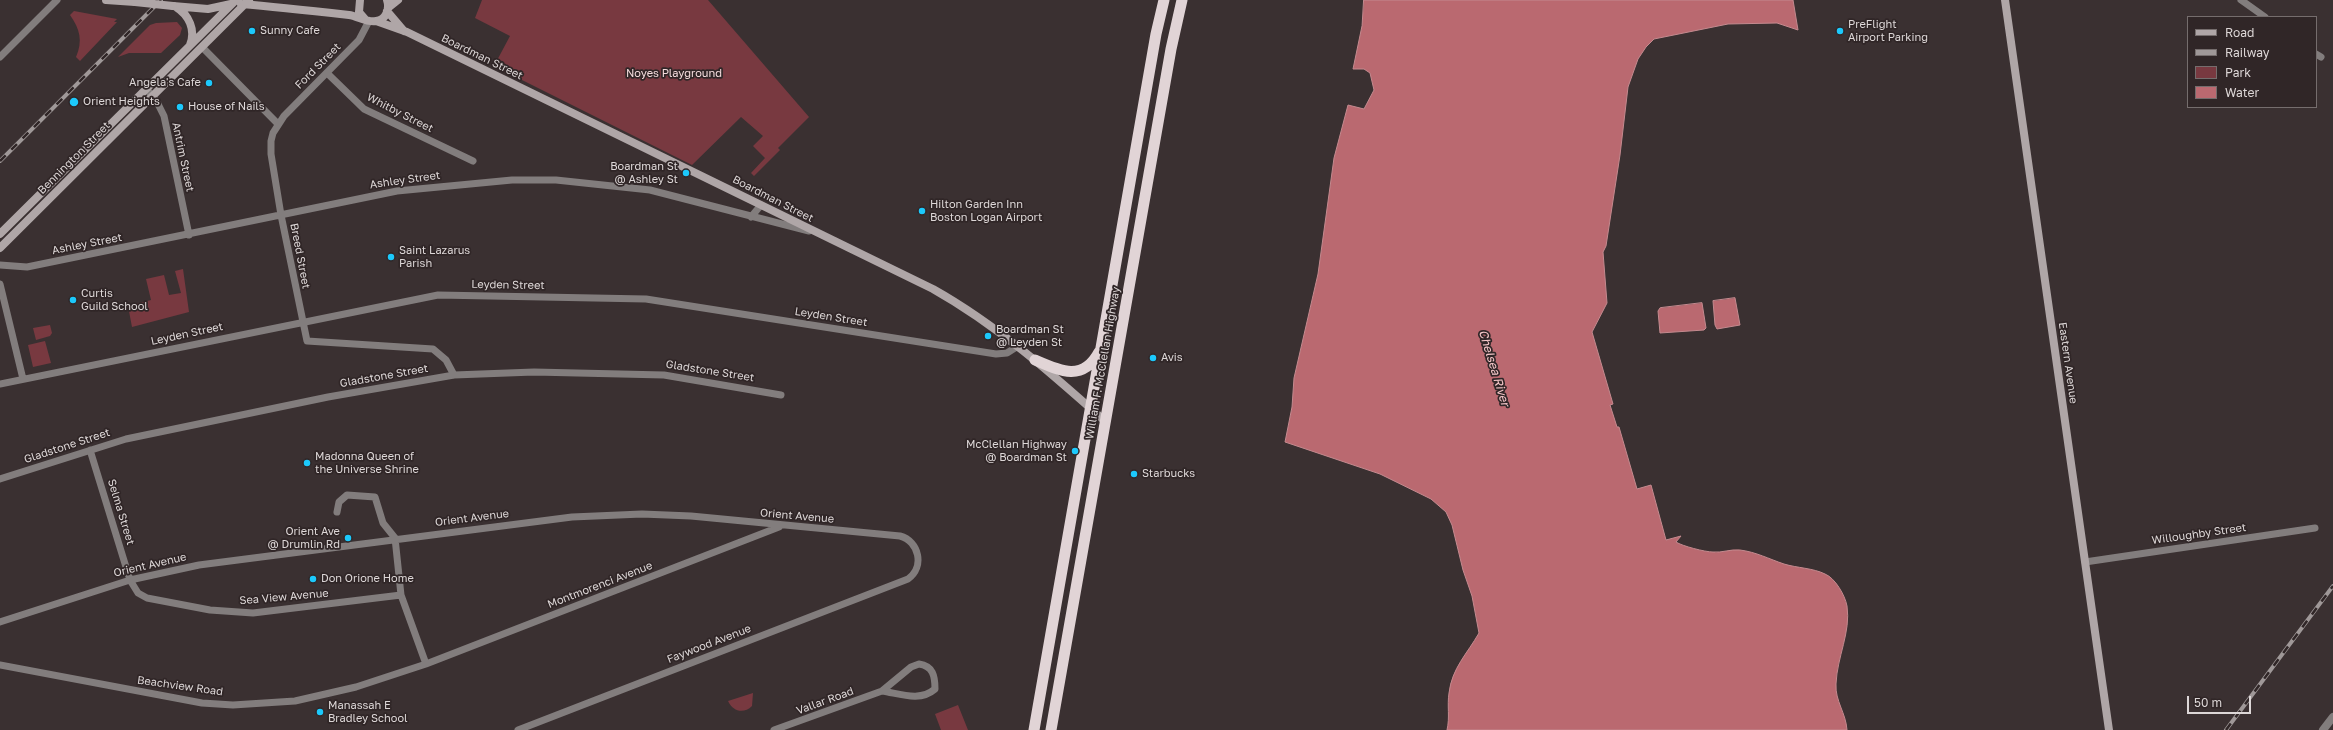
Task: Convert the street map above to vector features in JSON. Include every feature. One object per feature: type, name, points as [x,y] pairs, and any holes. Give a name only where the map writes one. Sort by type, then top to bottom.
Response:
[{"type":"highway","name":"William F. McClellan Highway","points":[[1034,730],[1155,41],[1164,0]]},
{"type":"highway","name":"William F. McClellan Highway","points":[[1051,730],[1171,49],[1182,0]]},
{"type":"highway","points":[[1035,360],[1061,370],[1078,371],[1092,363],[1102,346]]},
{"type":"main road","points":[[106,0],[210,9],[234,2],[245,1]]},
{"type":"main road","points":[[360,0],[360,12],[370,21],[384,17],[388,6],[398,0]]},
{"type":"main road","name":"Eastern Avenue","points":[[2005,0],[2109,730]]},
{"type":"main road","name":"Boardman Street","points":[[245,1],[346,15],[407,32],[761,204],[933,289],[968,310],[1018,346],[1106,422]]},
{"type":"main road","name":"Bennington Street","points":[[0,248],[202,47],[245,1]]},
{"type":"main road","name":"Bennington Street","points":[[0,234],[234,2]]},
{"type":"main road","points":[[173,6],[183,12],[191,25],[193,35],[190,46]]},
{"type":"main road","name":"Boardman Street","points":[[388,6],[407,32]]},
{"type":"main road","points":[[99,136],[105,142]]},
{"type":"street","points":[[0,57],[57,0]]},
{"type":"street","points":[[2241,0],[2264,16]]},
{"type":"street","name":"Ford Street","points":[[278,124],[362,37],[370,21]]},
{"type":"street","points":[[202,47],[278,124]]},
{"type":"street","name":"Whitby Street","points":[[327,73],[364,109],[473,161]]},
{"type":"street","name":"Antrim Street","points":[[146,89],[164,116],[188,235]]},
{"type":"street","name":"Breed Street","points":[[278,124],[273,133],[270,154],[306,341],[433,349],[446,360],[454,375]]},
{"type":"street","name":"Ashley Street","points":[[0,265],[27,267],[397,191],[472,183],[556,180],[650,190],[751,217],[815,232]]},
{"type":"street","points":[[751,217],[761,204]]},
{"type":"street","points":[[0,284],[23,379]]},
{"type":"street","name":"Leyden Street","points":[[0,384],[438,295],[646,299],[996,354],[1007,353],[1018,346]]},
{"type":"street","name":"Gladstone Street","points":[[0,479],[126,439],[328,397],[454,375],[534,372],[664,375],[781,394]]},
{"type":"street","name":"Selma Street","points":[[90,450],[130,580]]},
{"type":"street","points":[[337,512],[339,502],[347,495],[375,497],[383,523],[395,538],[402,595],[426,664]]},
{"type":"street","name":"Orient Avenue","points":[[0,622],[130,580],[199,565],[395,538],[544,520],[603,515],[684,516],[904,537],[913,544],[918,558],[915,570],[908,579]]},
{"type":"street","name":"Montmorenci Avenue","points":[[426,664],[781,526]]},
{"type":"street","name":"Willoughby Street","points":[[2085,562],[2315,528]]},
{"type":"street","name":"Faywood Avenue","points":[[523,729],[908,579]]},
{"type":"street","name":"Sea View Avenue","points":[[130,580],[138,593],[147,598],[210,610],[236,612],[272,611],[402,595]]},
{"type":"street","name":"Beachview Road","points":[[0,665],[202,703],[233,704],[295,701],[334,693],[387,678],[426,664]]},
{"type":"street","name":"Vallar Road","points":[[774,730],[882,691],[915,665],[926,665],[932,670],[935,680],[934,689],[928,695],[919,697],[882,691]]},
{"type":"street","points":[[2323,730],[2333,718]]},
{"type":"green space","name":"Noyes Playground","points":[[482,0],[708,0],[809,117],[778,148],[780,150],[754,176],[751,173],[765,158],[753,146],[763,136],[741,117],[692,165],[494,66],[510,36],[475,18]]},
{"type":"green space","points":[[74,11],[117,19],[114,22],[117,22],[80,61],[76,57],[80,40],[78,30],[70,15]]},
{"type":"green space","points":[[177,22],[182,28],[180,35],[161,53],[129,53],[118,57],[150,25],[156,23]]},
{"type":"green space","points":[[183,269],[189,312],[132,327],[128,306],[151,300],[146,279],[164,275],[169,295],[181,293],[175,271]]},
{"type":"green space","points":[[50,325],[52,333],[50,336],[36,340],[33,328]]},
{"type":"green space","points":[[45,341],[51,363],[33,367],[28,345]]},
{"type":"green space","points":[[753,693],[752,706],[746,710],[736,710],[728,701]]},
{"type":"green space","points":[[958,705],[968,730],[941,730],[935,714]]},
{"type":"water","name":"Chelsea River","points":[[1364,0],[1793,0],[1798,30],[1777,23],[1728,24],[1654,39],[1646,47],[1638,59],[1628,87],[1620,155],[1606,246],[1603,252],[1607,303],[1592,332],[1613,404],[1610,405],[1617,427],[1619,427],[1637,489],[1651,485],[1666,540],[1681,536],[1676,542],[1699,550],[1709,552],[1740,550],[1752,552],[1784,564],[1820,572],[1829,576],[1839,587],[1846,602],[1848,616],[1846,635],[1837,674],[1836,690],[1845,718],[1847,730],[1447,730],[1449,693],[1453,676],[1479,633],[1472,596],[1463,570],[1452,525],[1446,512],[1431,499],[1380,474],[1285,442],[1292,407],[1294,378],[1318,274],[1334,158],[1348,105],[1364,109],[1374,90],[1370,73],[1364,69],[1353,69],[1362,26]]},
{"type":"water","points":[[1735,298],[1740,325],[1717,329],[1715,325],[1713,301]]},
{"type":"water","points":[[1702,303],[1706,328],[1704,330],[1660,333],[1658,311],[1660,308]]},
{"type":"railway","points":[[0,161],[161,0]]},
{"type":"railway","points":[[2226,730],[2333,586]]},
{"type":"place","name":"Sunny Cafe","points":[[252,31]]},
{"type":"place","name":"PreFlight Airport Parking","points":[[1840,31]]},
{"type":"place","name":"Angela's Cafe","points":[[209,83]]},
{"type":"place","name":"Orient Heights","points":[[74,102]]},
{"type":"place","name":"House of Nails","points":[[180,107]]},
{"type":"place","name":"Boardman St @ Ashley St","points":[[686,173]]},
{"type":"place","name":"Hilton Garden Inn Boston Logan Airport","points":[[922,211]]},
{"type":"place","name":"Saint Lazarus Parish","points":[[391,257]]},
{"type":"place","name":"Curtis Guild School","points":[[73,300]]},
{"type":"place","name":"Boardman St @ Leyden St","points":[[988,336]]},
{"type":"place","name":"Avis","points":[[1153,358]]},
{"type":"place","name":"McClellan Highway @ Boardman St","points":[[1075,451]]},
{"type":"place","name":"Madonna Queen of the Universe Shrine","points":[[307,463]]},
{"type":"place","name":"Starbucks","points":[[1134,474]]},
{"type":"place","name":"Orient Ave @ Drumlin Rd","points":[[348,538]]},
{"type":"place","name":"Don Orione Home","points":[[313,579]]},
{"type":"place","name":"Manassah E Bradley School","points":[[320,712]]}]
